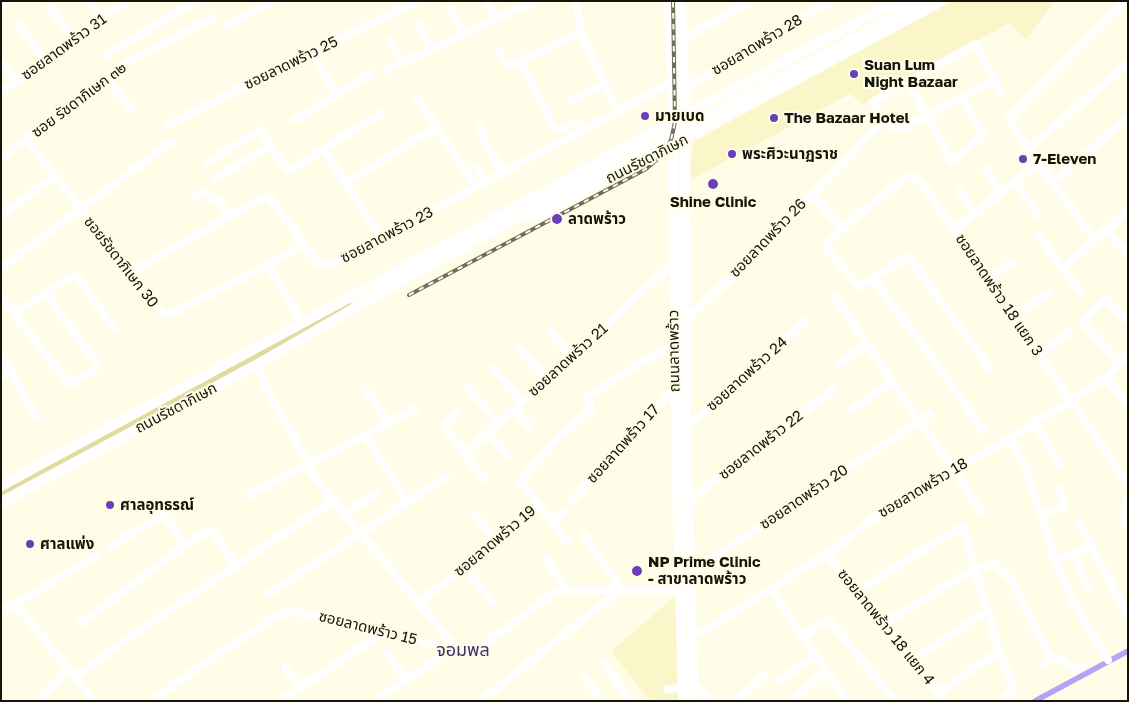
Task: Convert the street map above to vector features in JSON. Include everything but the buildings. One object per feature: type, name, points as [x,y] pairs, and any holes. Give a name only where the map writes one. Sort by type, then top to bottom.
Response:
[{"type":"main road","name":"ถนนลาดพร้าว","points":[[668,1],[672,121],[675,388],[685,573]]},
{"type":"main road","name":"ถนนลาดพร้าว","points":[[681,1],[685,115],[688,501],[683,701]]},
{"type":"main road","name":"ถนนรัชดาภิเษก","points":[[1,486],[896,1]]},
{"type":"main road","name":"ถนนรัชดาภิเษก","points":[[1,503],[350,312],[416,269],[909,1]]},
{"type":"main road","name":"ถนนรัชดาภิเษก","points":[[344,301],[416,269],[924,1]]},
{"type":"main road","name":"ถนนรัชดาภิเษก","points":[[350,312],[386,296],[684,140],[780,86],[942,1]]},
{"type":"main road","points":[[820,43],[817,53],[822,60],[829,60]]},
{"type":"main road","points":[[770,69],[768,75],[771,84],[780,86]]},
{"type":"main road","points":[[641,162],[657,159],[667,164],[672,174]]},
{"type":"main road","points":[[565,179],[573,180],[579,189],[572,197]]},
{"type":"main road","points":[[523,202],[534,205],[538,212],[534,217]]},
{"type":"main road","name":"ถนนลาดพร้าว","points":[[685,591],[692,635],[694,701]]},
{"type":"street","points":[[90,1],[102,19]]},
{"type":"street","name":"ซอยลาดพร้าว 31","points":[[1,92],[126,1]]},
{"type":"street","points":[[106,55],[195,1]]},
{"type":"street","points":[[228,25],[273,1]]},
{"type":"street","points":[[396,1],[402,10]]},
{"type":"street","name":"ซอยลาดพร้าว 25","points":[[166,126],[418,1]]},
{"type":"street","points":[[487,1],[496,19]]},
{"type":"street","points":[[682,41],[749,1]]},
{"type":"street","name":"ซอยลาดพร้าว 28","points":[[684,89],[830,1]]},
{"type":"street","points":[[1095,240],[1028,150],[1009,118],[1125,1]]},
{"type":"street","points":[[387,70],[529,2]]},
{"type":"street","points":[[577,5],[581,32],[618,112]]},
{"type":"street","points":[[51,8],[73,39]]},
{"type":"street","points":[[451,8],[464,34]]},
{"type":"street","name":"ซอย รัชดาภิเษก ๓๒","points":[[1,159],[126,63],[212,18]]},
{"type":"street","points":[[20,24],[44,60]]},
{"type":"street","points":[[419,25],[432,49]]},
{"type":"street","points":[[499,52],[507,65],[520,61],[581,32]]},
{"type":"street","points":[[390,40],[402,63]]},
{"type":"street","points":[[995,80],[899,130],[884,122],[873,102],[976,44],[995,80],[1001,93]]},
{"type":"street","points":[[312,52],[337,95]]},
{"type":"street","points":[[1,61],[16,81]]},
{"type":"street","points":[[520,61],[555,130],[577,122],[582,131]]},
{"type":"street","points":[[1028,150],[1128,63]]},
{"type":"street","points":[[295,120],[372,74]]},
{"type":"street","points":[[106,77],[131,109]]},
{"type":"street","points":[[909,82],[953,160],[983,135],[962,98]]},
{"type":"street","name":"ซอยลาดพร้าว 23","points":[[129,273],[266,196],[271,199],[303,245],[319,264],[327,266],[671,83]]},
{"type":"street","points":[[572,100],[604,84]]},
{"type":"street","points":[[418,98],[476,187]]},
{"type":"street","points":[[206,163],[260,130],[288,171],[382,113]]},
{"type":"street","points":[[1053,183],[1128,117]]},
{"type":"street","points":[[812,194],[884,122]]},
{"type":"street","points":[[480,125],[484,142],[504,172]]},
{"type":"street","points":[[344,183],[436,127]]},
{"type":"street","name":"ซอยรัชดาภิเษก 30","points":[[27,140],[129,273],[166,316],[268,265],[303,245]]},
{"type":"street","points":[[1,268],[171,142]]},
{"type":"street","points":[[213,180],[270,146]]},
{"type":"street","points":[[323,149],[380,238]]},
{"type":"street","name":"ซอยลาดพร้าว 18 แยก 3","points":[[1038,163],[954,230],[1128,484]]},
{"type":"street","points":[[475,164],[485,182]]},
{"type":"street","points":[[986,168],[1001,192]]},
{"type":"street","points":[[1,216],[54,176]]},
{"type":"street","points":[[954,230],[924,186],[914,177],[910,176],[842,228],[827,244],[827,248],[857,287],[861,287],[908,256],[990,369]]},
{"type":"street","points":[[1015,181],[1040,216]]},
{"type":"street","points":[[959,190],[976,214]]},
{"type":"street","points":[[194,198],[205,191],[212,200],[218,200],[229,217]]},
{"type":"street","name":"ซอยลาดพร้าว 26","points":[[686,319],[733,276],[812,194],[842,228]]},
{"type":"street","points":[[1062,269],[1128,210]]},
{"type":"street","points":[[1106,230],[1128,254]]},
{"type":"street","points":[[1038,235],[1080,291]]},
{"type":"street","points":[[987,279],[1012,262]]},
{"type":"street","points":[[268,265],[302,324]]},
{"type":"street","name":"ซอยลาดพร้าว 21","points":[[464,454],[644,289],[673,266]]},
{"type":"street","points":[[16,313],[74,274],[114,328]]},
{"type":"street","points":[[872,278],[984,431]]},
{"type":"street","points":[[1013,316],[1049,292]]},
{"type":"street","points":[[1,297],[16,313],[70,383],[92,372],[96,368],[97,363],[45,293]]},
{"type":"street","points":[[834,296],[982,513]]},
{"type":"street","points":[[1120,363],[1082,322],[1105,299],[1128,321]]},
{"type":"street","name":"ซอยลาดพร้าว 24","points":[[686,427],[741,381],[806,320]]},
{"type":"street","points":[[549,330],[572,357]]},
{"type":"street","points":[[1039,354],[1070,332]]},
{"type":"street","name":"ซอยลาดพร้าว 19","points":[[419,602],[539,505],[522,484],[522,479],[554,441],[591,409],[588,396],[674,343]]},
{"type":"street","points":[[838,364],[866,344]]},
{"type":"street","points":[[520,350],[548,379]]},
{"type":"street","points":[[1,356],[37,418]]},
{"type":"street","name":"ซอยลาดพร้าว 18","points":[[692,635],[711,627],[826,554],[897,500],[1010,438],[1106,378],[1128,356]]},
{"type":"street","points":[[256,365],[274,404],[308,466],[345,514],[419,602],[455,650],[380,697]]},
{"type":"street","points":[[494,369],[522,401]]},
{"type":"street","points":[[1,377],[10,370]]},
{"type":"street","points":[[1106,378],[1128,404]]},
{"type":"street","points":[[853,410],[892,381]]},
{"type":"street","points":[[468,388],[498,423]]},
{"type":"street","name":"ซอยลาดพร้าว 17","points":[[572,501],[675,388]]},
{"type":"street","points":[[364,389],[389,423]]},
{"type":"street","name":"ซอยลาดพร้าว 22","points":[[688,501],[834,389]]},
{"type":"street","points":[[249,495],[308,466],[414,409]]},
{"type":"street","points":[[514,409],[529,426]]},
{"type":"street","points":[[457,412],[445,426],[484,479]]},
{"type":"street","name":"ซอยลาดพร้าว 20","points":[[685,573],[930,414]]},
{"type":"street","points":[[1035,422],[1060,465]]},
{"type":"street","points":[[488,432],[507,455]]},
{"type":"street","points":[[365,436],[408,503]]},
{"type":"street","points":[[1010,438],[1027,470],[1055,561],[1076,609],[1108,660]]},
{"type":"street","points":[[268,594],[446,477]]},
{"type":"street","points":[[1041,515],[1064,505],[1058,488]]},
{"type":"street","points":[[345,514],[377,492]]},
{"type":"street","points":[[74,678],[127,639],[334,500]]},
{"type":"street","points":[[1128,500],[1124,516],[1128,530]]},
{"type":"street","points":[[539,505],[568,542]]},
{"type":"street","points":[[552,522],[563,512]]},
{"type":"street","points":[[475,515],[496,540]]},
{"type":"street","points":[[111,546],[162,516],[166,518],[185,545]]},
{"type":"street","points":[[1079,522],[1128,615]]},
{"type":"street","points":[[857,591],[963,526],[989,609],[999,651],[1014,690],[1002,701]]},
{"type":"street","points":[[81,623],[185,545],[209,531],[213,531],[236,567]]},
{"type":"street","points":[[481,701],[621,589],[584,535]]},
{"type":"street","points":[[1055,561],[1091,546]]},
{"type":"street","points":[[1074,553],[1088,588]]},
{"type":"street","name":"ซอยลาดพร้าว 18 แยก 4","points":[[826,554],[945,701]]},
{"type":"street","points":[[1,612],[95,558]]},
{"type":"street","points":[[546,558],[565,588]]},
{"type":"street","points":[[884,624],[976,568],[994,564],[1008,577],[1047,661],[1062,660],[1074,670],[1083,666]]},
{"type":"street","points":[[464,567],[493,603]]},
{"type":"street","name":"ซอยลาดพร้าว 15","points":[[152,701],[201,665],[290,610],[455,650],[467,651],[479,648],[556,590],[565,588],[685,591]]},
{"type":"street","points":[[771,589],[825,672],[848,701]]},
{"type":"street","points":[[15,603],[94,701]]},
{"type":"street","points":[[913,660],[989,609]]},
{"type":"street","points":[[803,638],[826,620],[830,620],[895,701]]},
{"type":"street","points":[[281,701],[385,632]]},
{"type":"street","points":[[939,693],[999,651]]},
{"type":"street","points":[[387,653],[407,680]]},
{"type":"street","points":[[779,681],[814,655]]},
{"type":"street","points":[[604,663],[632,701]]},
{"type":"street","points":[[284,668],[301,687]]},
{"type":"street","points":[[38,701],[68,670]]},
{"type":"street","points":[[790,701],[825,672]]},
{"type":"street","points":[[735,701],[764,676]]},
{"type":"street","points":[[585,677],[602,701]]},
{"type":"street","points":[[693,683],[713,701]]},
{"type":"street","points":[[668,688],[683,688]]},
{"type":"shaded area","name":"Suan Lum Night Bazaar","points":[[952,1],[1055,1],[1026,40],[1009,23],[863,104],[850,94],[693,179],[693,176],[690,178],[692,146],[695,141]]},
{"type":"shaded area","points":[[350,303],[353,304],[304,334],[1,496],[1,491]]},
{"type":"shaded area","points":[[676,596],[679,701],[650,701],[611,651]]},
{"type":"waterway","points":[[1035,701],[1128,651]]},
{"type":"railway","points":[[409,295],[646,169],[661,156],[671,140],[675,122],[673,1]]},
{"type":"place","name":"Suan Lum Night Bazaar","points":[[854,74]]},
{"type":"place","name":"มายเบด","points":[[645,116]]},
{"type":"place","name":"The Bazaar Hotel","points":[[774,118]]},
{"type":"place","name":"พระศิวะนาฏราช","points":[[732,154]]},
{"type":"place","name":"7-Eleven","points":[[1023,159]]},
{"type":"place","name":"Shine Clinic","points":[[713,184]]},
{"type":"place","name":"ลาดพร้าว","points":[[557,219]]},
{"type":"place","name":"ศาลอุทธรณ์","points":[[110,505]]},
{"type":"place","name":"ศาลแพ่ง","points":[[30,544]]},
{"type":"place","name":"NP Prime Clinic - สาขาลาดพร้าว","points":[[637,571]]},
{"type":"district","name":"จอมพล","points":[[463,650]]}]
